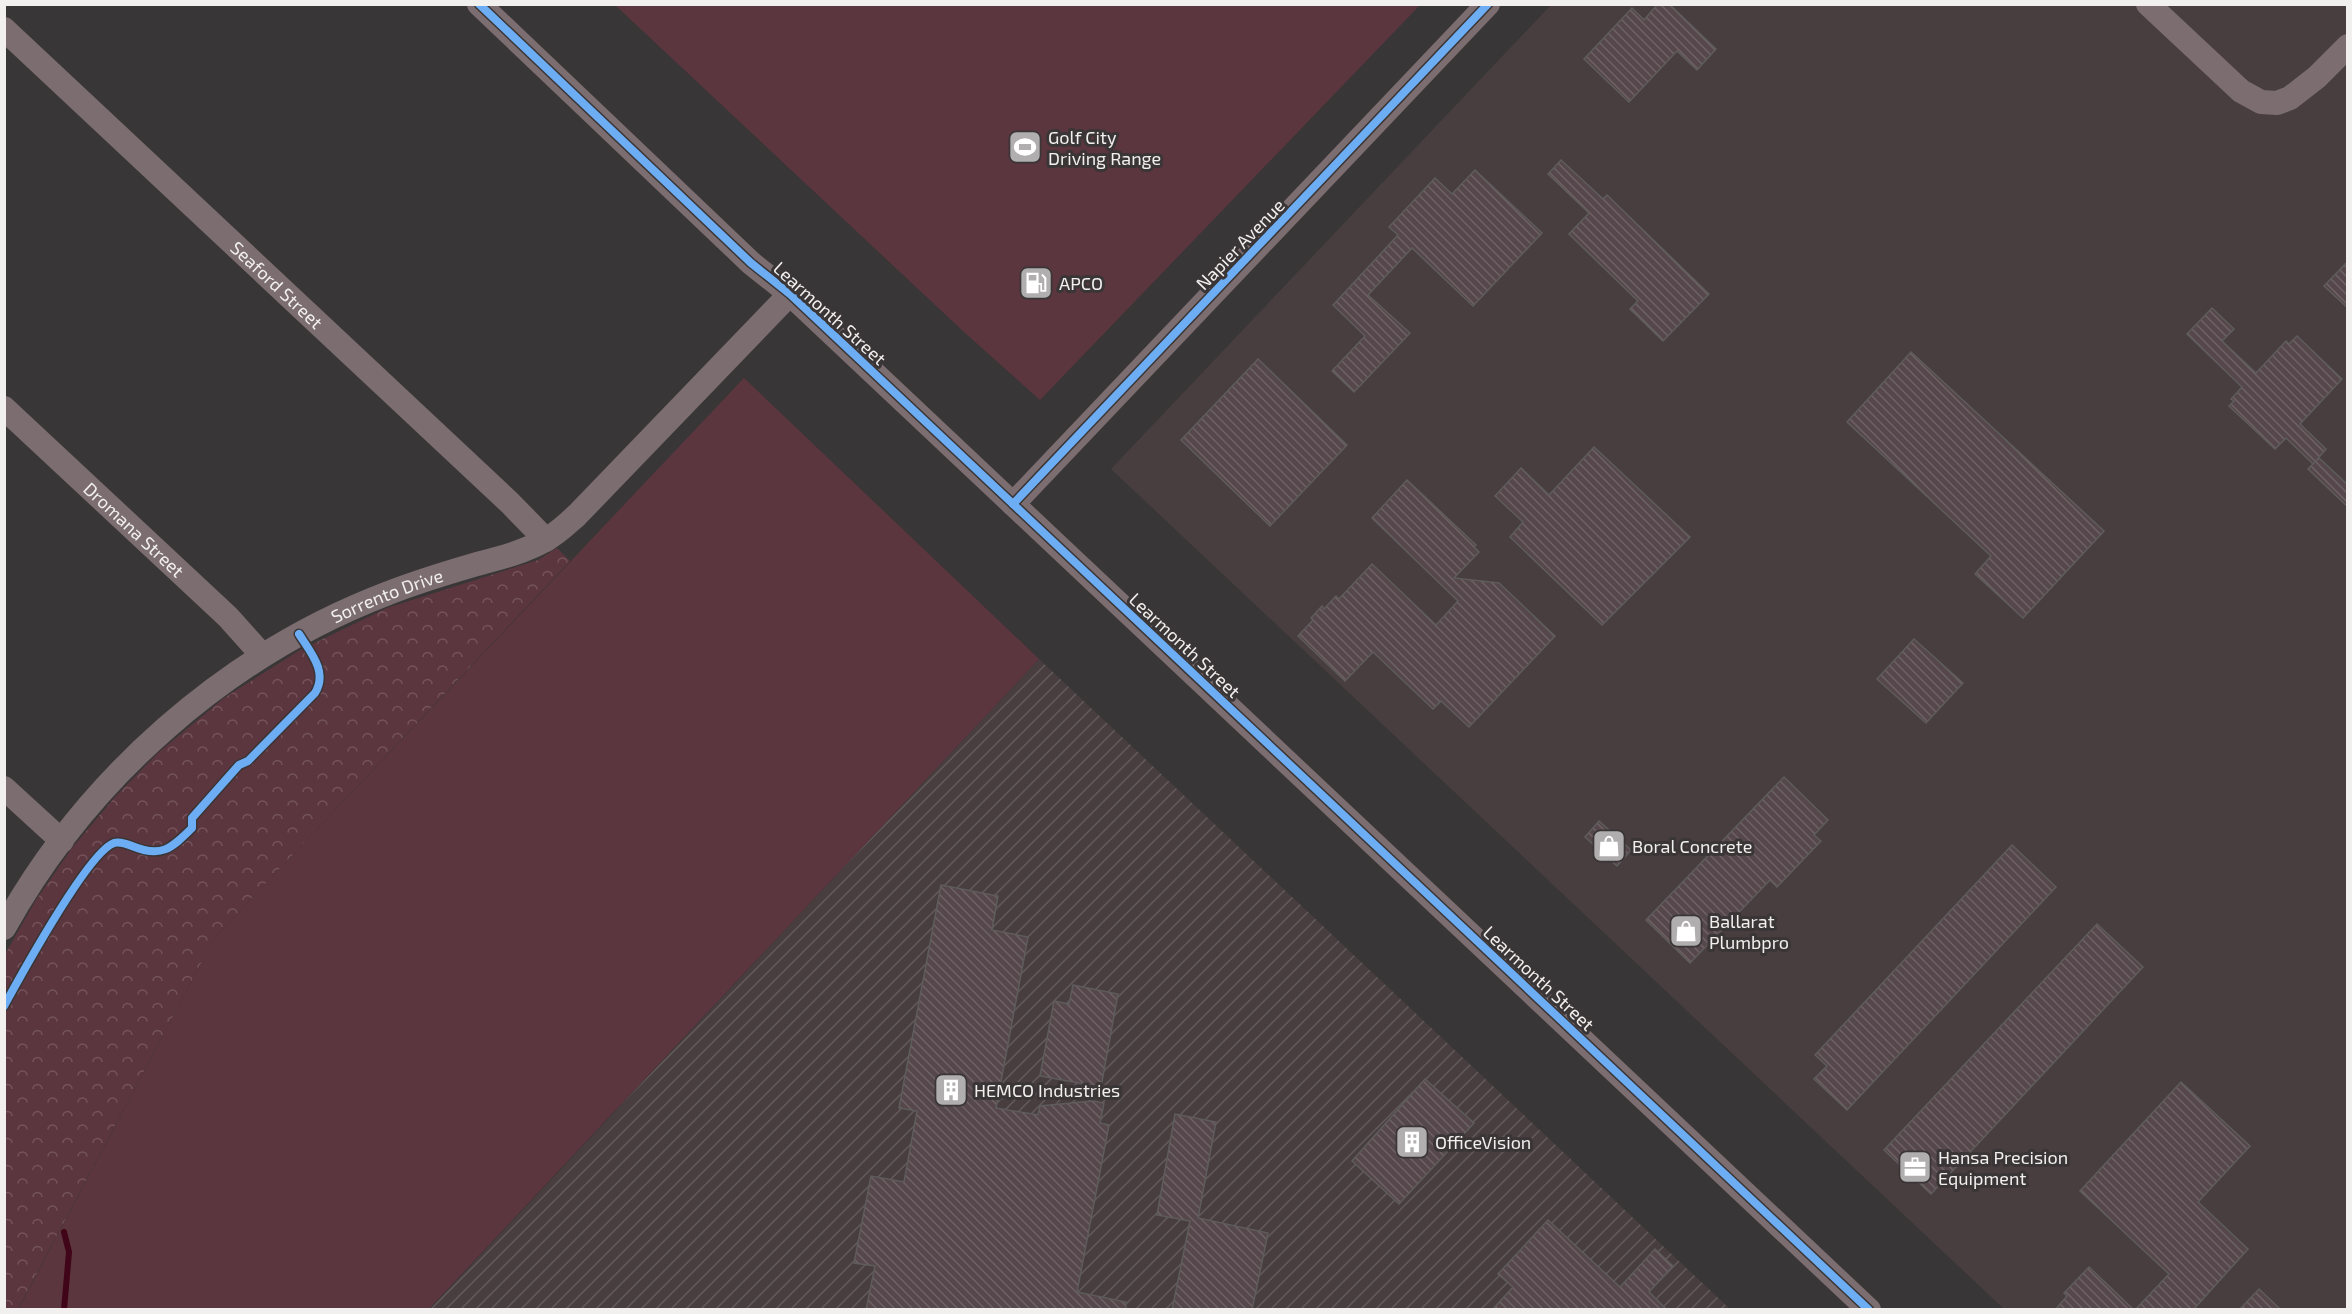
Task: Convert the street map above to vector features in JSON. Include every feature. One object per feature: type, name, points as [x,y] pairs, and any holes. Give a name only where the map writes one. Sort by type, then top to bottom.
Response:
[{"type":"street","name":"Learmonth Street","points":[[479,4],[751,263],[790,294],[1869,1310]]},
{"type":"street","name":"Napier Avenue","points":[[1013,504],[1488,4]]},
{"type":"street","points":[[2148,4],[2241,91],[2261,102],[2277,103],[2290,98],[2308,85],[2348,46]]},
{"type":"street","name":"Seaford Street","points":[[4,30],[510,503],[546,540]]},
{"type":"street","name":"Sorrento Drive","points":[[4,928],[62,841],[112,782],[152,741],[196,703],[262,655],[299,634],[383,595],[510,555],[546,540],[577,515],[790,294]]},
{"type":"street","name":"Dromana Street","points":[[4,408],[228,617],[262,655]]},
{"type":"street","points":[[4,788],[62,841]]},
{"type":"shaded area","points":[[1551,5],[2347,5],[2347,1309],[2004,1309],[1111,469]]},
{"type":"shaded area","points":[[1039,659],[1730,1309],[429,1310]]},
{"type":"green space","name":"Golf City Driving Range","points":[[615,5],[1420,5],[1040,400],[964,332]]},
{"type":"green space","points":[[744,378],[1039,659],[429,1309],[18,1310],[215,937]]},
{"type":"green space","points":[[557,548],[570,561],[215,937],[18,1309],[5,1309],[5,954],[36,900],[72,848],[115,797],[158,753],[224,698],[300,650],[387,608],[538,560]]},
{"type":"building","points":[[1658,4],[1669,4],[1716,49],[1697,70],[1677,51],[1629,102],[1584,59],[1632,8],[1644,20]]},
{"type":"building","points":[[1561,160],[1603,199],[1607,195],[1709,294],[1663,341],[1630,309],[1638,301],[1569,234],[1589,213],[1548,174]]},
{"type":"building","points":[[1475,170],[1542,233],[1473,306],[1412,248],[1368,295],[1410,333],[1354,392],[1332,371],[1365,336],[1333,305],[1398,235],[1389,227],[1435,178],[1452,194]]},
{"type":"building","points":[[2348,261],[2348,308],[2324,286]]},
{"type":"building","points":[[2212,308],[2234,329],[2222,341],[2256,373],[2286,341],[2289,344],[2297,336],[2342,379],[2300,424],[2326,449],[2313,464],[2286,438],[2275,449],[2229,406],[2234,401],[2231,399],[2242,387],[2187,334]]},
{"type":"building","points":[[1911,352],[2104,531],[2023,618],[1975,574],[1991,556],[1847,422]]},
{"type":"building","points":[[1258,359],[1347,445],[1270,526],[1181,440]]},
{"type":"building","points":[[1594,447],[1690,537],[1602,625],[1510,537],[1523,522],[1495,496],[1521,468],[1549,495]]},
{"type":"building","points":[[2319,458],[2348,485],[2348,507],[2308,469]]},
{"type":"building","points":[[1407,480],[1476,545],[1474,547],[1479,552],[1454,578],[1499,583],[1555,636],[1469,727],[1441,701],[1433,709],[1373,652],[1345,681],[1298,636],[1322,606],[1324,609],[1336,596],[1339,599],[1372,564],[1436,625],[1458,601],[1372,518]]},
{"type":"building","points":[[1914,639],[1963,683],[1926,723],[1877,679]]},
{"type":"building","points":[[1784,777],[1828,820],[1814,835],[1821,841],[1777,887],[1770,880],[1690,963],[1646,920]]},
{"type":"building","points":[[1599,821],[1631,850],[1617,866],[1585,837]]},
{"type":"building","points":[[2012,845],[2056,887],[1847,1110],[1814,1079],[1827,1066],[1815,1055]]},
{"type":"building","name":"HEMCO Industries","points":[[941,885],[998,896],[992,930],[1028,937],[996,1108],[1038,1115],[1040,1106],[1093,1101],[1104,1103],[1100,1123],[1109,1125],[1077,1292],[1126,1302],[1126,1310],[866,1310],[875,1266],[854,1263],[871,1176],[904,1182],[917,1111],[899,1108]]},
{"type":"building","points":[[2097,924],[2143,967],[1931,1194],[1884,1150]]},
{"type":"building","points":[[1073,985],[1118,994],[1101,1087],[1040,1076],[1054,1001],[1069,1004]]},
{"type":"building","name":"OfficeVision","points":[[1425,1079],[1474,1123],[1399,1204],[1352,1161]]},
{"type":"building","points":[[2181,1082],[2250,1146],[2198,1202],[2248,1249],[2193,1310],[2135,1310],[2169,1274],[2080,1191]]},
{"type":"building","points":[[1175,1114],[1216,1122],[1198,1218],[1268,1233],[1252,1310],[1172,1310],[1190,1221],[1157,1215]]},
{"type":"building","points":[[1548,1220],[1620,1287],[1655,1249],[1673,1266],[1649,1292],[1667,1310],[1492,1310],[1513,1287],[1498,1274]]},
{"type":"building","points":[[2089,1267],[2134,1310],[2055,1310],[2067,1296],[2064,1293]]},
{"type":"building","points":[[2259,1289],[2281,1310],[2239,1310]]},
{"type":"waterway","points":[[64,1232],[69,1252],[64,1310]]},
{"type":"cycle path","points":[[479,4],[751,263],[790,294],[1869,1310]]},
{"type":"cycle path","points":[[1013,504],[1488,4]]},
{"type":"cycle path","points":[[4,1006],[55,917],[102,851],[119,842],[142,850],[158,851],[178,841],[192,828],[192,818],[239,765],[248,761],[315,693],[319,685],[319,670],[313,655],[299,634]]},
{"type":"place","name":"Golf City Driving Range","points":[[1025,147]]},
{"type":"place","name":"APCO","points":[[1036,283]]},
{"type":"place","name":"Boral Concrete","points":[[1609,846]]},
{"type":"place","name":"Ballarat Plumbpro","points":[[1686,931]]},
{"type":"place","name":"HEMCO Industries","points":[[951,1090]]},
{"type":"place","name":"OfficeVision","points":[[1412,1142]]},
{"type":"place","name":"Hansa Precision Equipment","points":[[1915,1167]]}]
